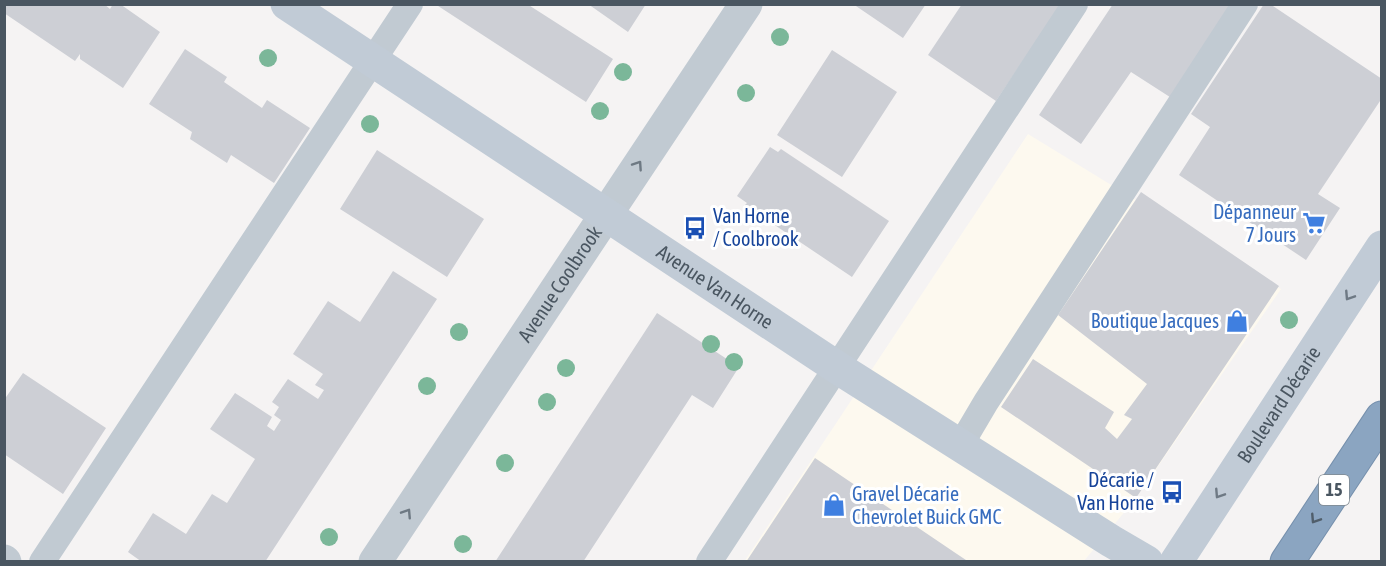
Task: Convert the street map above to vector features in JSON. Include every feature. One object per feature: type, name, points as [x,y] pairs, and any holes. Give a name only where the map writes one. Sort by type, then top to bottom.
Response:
[{"type":"highway","name":"15","points":[[1287,561],[1382,418]]},
{"type":"main road","name":"Avenue Van Horne","points":[[288,4],[838,369],[1147,561]]},
{"type":"main road","name":"Boulevard Décarie","points":[[1176,561],[1382,247]]},
{"type":"street","name":"Avenue Coolbrook","points":[[375,561],[746,4]]},
{"type":"lane","points":[[42,561],[410,4]]},
{"type":"lane","points":[[709,561],[838,369],[1075,4]]},
{"type":"lane","points":[[960,446],[986,402],[1245,4]]},
{"type":"shaded area","points":[[1028,134],[1281,289],[1136,498],[1084,561],[744,562]]},
{"type":"building","points":[[4,4],[104,4],[110,9],[113,4],[120,4],[160,32],[123,88],[80,59],[80,54],[75,61],[4,13]]},
{"type":"building","points":[[435,4],[527,4],[613,59],[586,102]]},
{"type":"building","points":[[588,4],[646,4],[628,32]]},
{"type":"building","points":[[853,4],[926,4],[903,38]]},
{"type":"building","points":[[962,4],[1061,4],[996,101],[928,55]]},
{"type":"building","points":[[1113,4],[1236,4],[1173,99],[1131,72],[1081,144],[1039,115]]},
{"type":"building","points":[[1264,4],[1270,4],[1382,79],[1382,98],[1318,194],[1340,208],[1306,260],[1179,175],[1210,127],[1191,114]]},
{"type":"building","points":[[185,49],[227,77],[224,82],[262,108],[267,100],[310,128],[274,183],[231,155],[227,163],[190,139],[192,132],[149,104]]},
{"type":"building","points":[[832,50],[897,92],[842,177],[777,135]]},
{"type":"building","points":[[770,147],[778,152],[781,149],[889,221],[852,277],[745,205],[747,203],[737,196]]},
{"type":"building","points":[[377,150],[484,219],[447,277],[340,209]]},
{"type":"building","points":[[1141,192],[1279,286],[1136,498],[1001,407],[1033,359],[1114,412],[1105,428],[1117,439],[1132,419],[1124,415],[1147,384],[1058,315]]},
{"type":"building","points":[[393,271],[437,299],[265,562],[142,562],[128,552],[153,513],[186,534],[212,494],[227,503],[255,459],[210,429],[235,393],[272,417],[267,426],[274,431],[281,420],[274,415],[279,407],[272,402],[288,379],[318,399],[324,390],[315,385],[323,374],[293,354],[328,301],[360,322]]},
{"type":"building","points":[[657,313],[739,367],[713,408],[692,395],[583,562],[495,562]]},
{"type":"building","points":[[23,373],[106,428],[63,494],[4,454],[4,400]]},
{"type":"building","name":"Gravel Décarie Chevrolet Buick GMC","points":[[815,458],[954,552],[969,562],[746,562]]},
{"type":"place","name":"Dépanneur 7 Jours","points":[[1314,223]]},
{"type":"place","name":"Van Horne / Coolbrook","points":[[695,228]]},
{"type":"place","name":"Boutique Jacques","points":[[1237,321]]},
{"type":"place","name":"Décarie / Van Horne","points":[[1172,492]]},
{"type":"place","name":"Gravel Décarie Chevrolet Buick GMC","points":[[834,505]]}]
